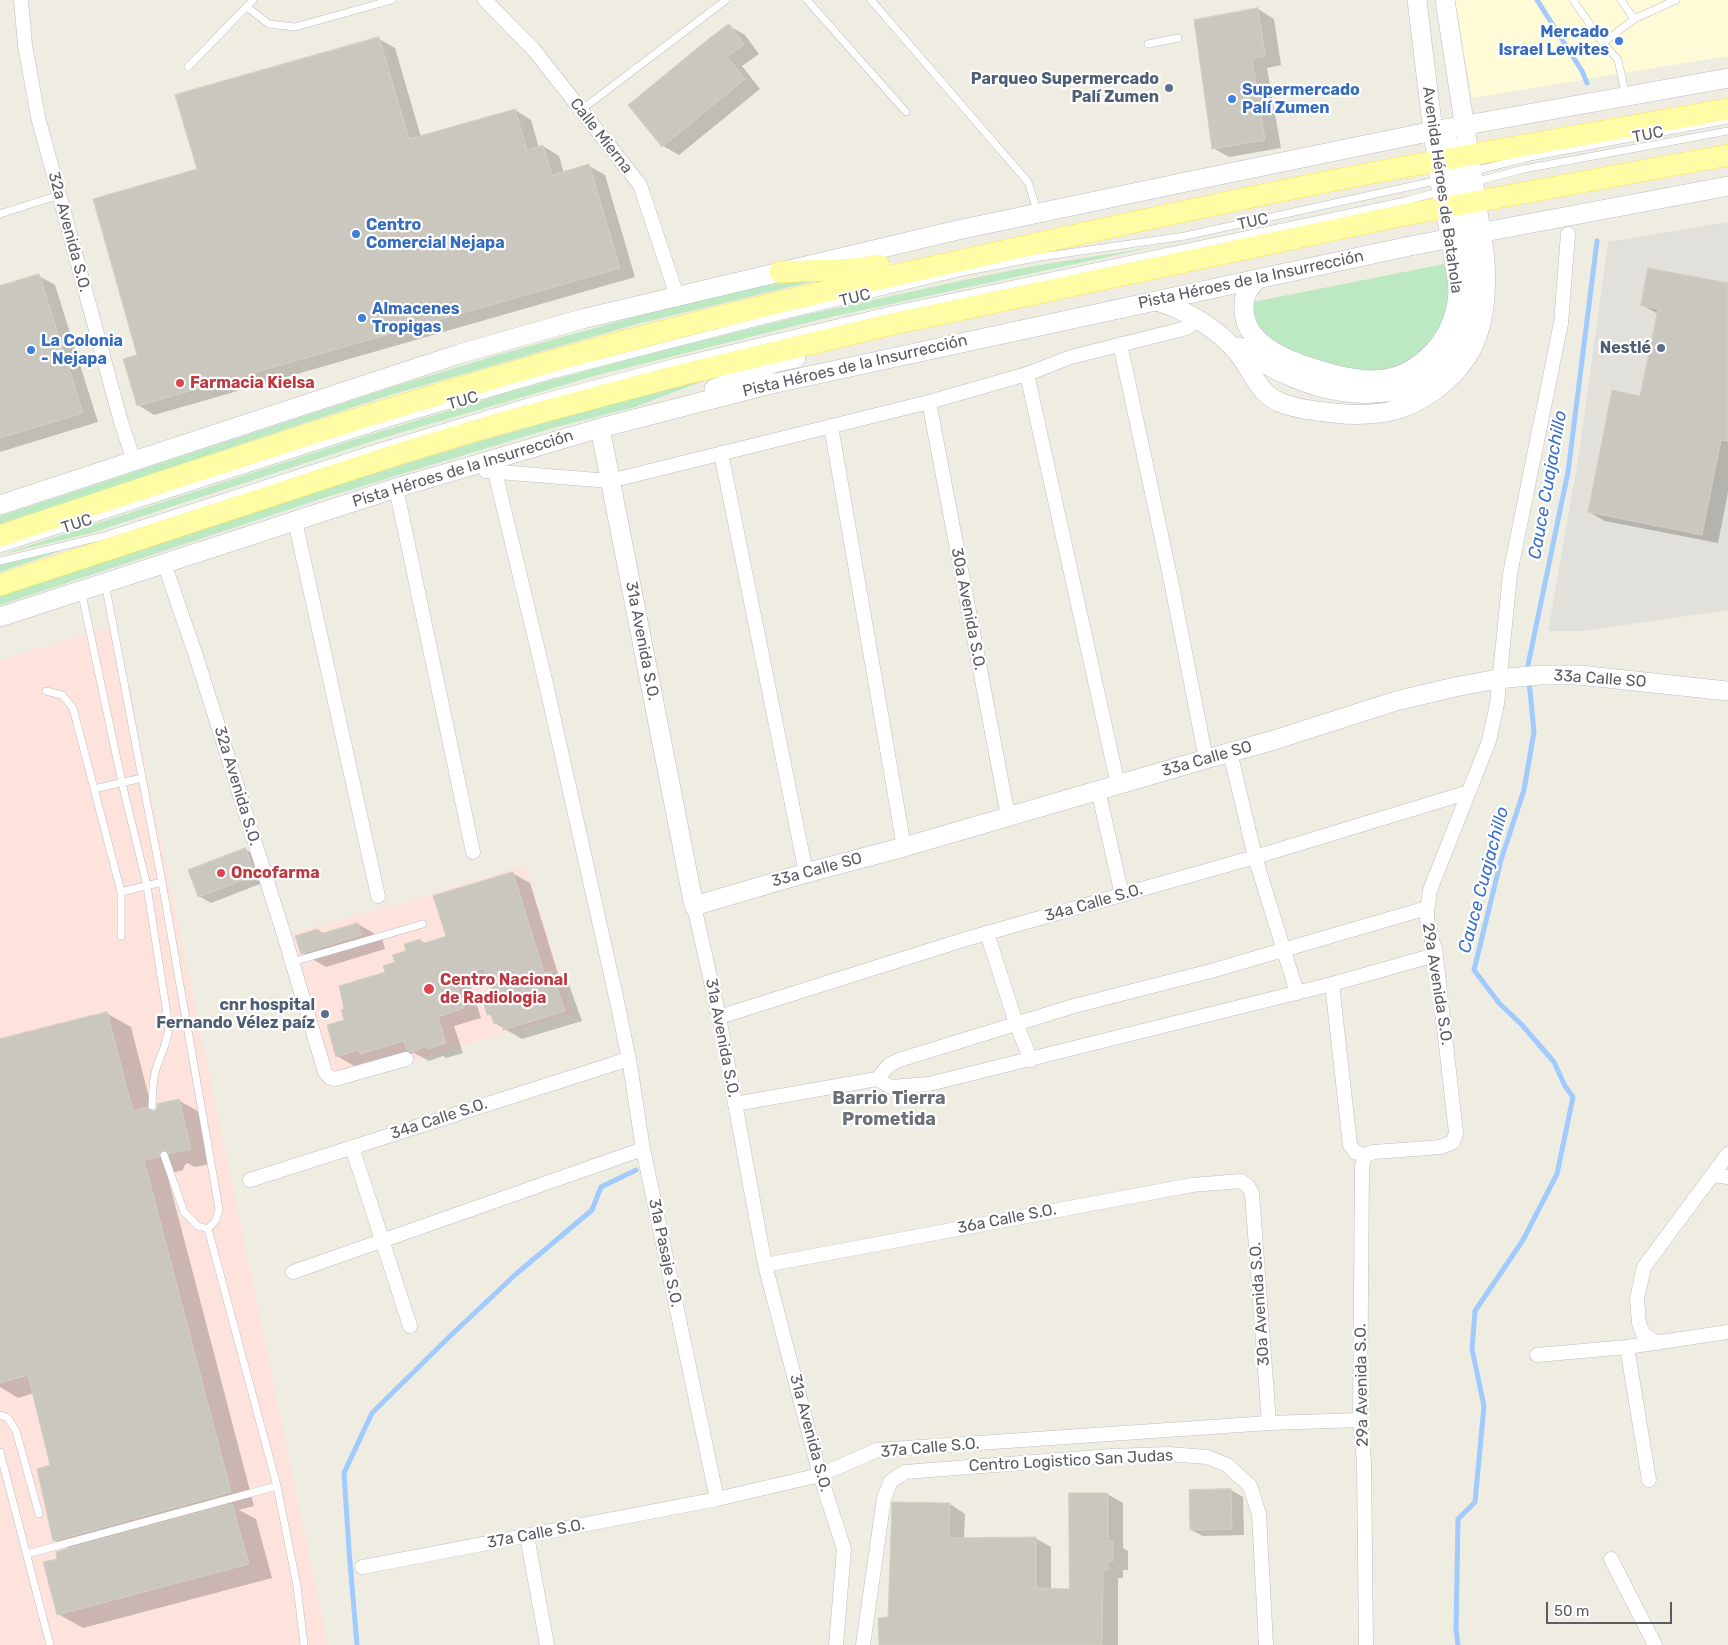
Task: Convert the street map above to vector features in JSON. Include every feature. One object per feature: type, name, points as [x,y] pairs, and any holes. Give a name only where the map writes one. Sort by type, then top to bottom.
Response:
[{"type":"main road","name":"Pista Héroes de la Insurrección","points":[[0,585],[386,458],[506,422],[676,376],[894,324],[1001,301],[1728,109]]},
{"type":"main road","name":"Pista Héroes de la Insurrección","points":[[0,536],[297,439],[486,380],[634,339],[797,298],[1084,233],[1262,195],[1456,181],[1728,155]]},
{"type":"main road","points":[[780,272],[856,269],[962,247],[1084,233]]},
{"type":"street","name":"32a Avenida S.O.","points":[[21,0],[25,45],[38,117],[121,422],[134,461]]},
{"type":"street","name":"Calle Mierna","points":[[484,0],[534,50],[640,185],[677,296]]},
{"type":"street","name":"Avenida Héroes de Batahola","points":[[1257,279],[1247,292],[1244,301],[1246,322],[1250,331],[1259,342],[1286,358],[1328,374],[1354,380],[1386,379],[1406,374],[1417,368],[1439,346],[1454,318],[1465,235],[1456,181],[1433,131],[1417,0]]},
{"type":"street","name":"Avenida Héroes de Batahola","points":[[1156,301],[1182,310],[1223,338],[1245,362],[1262,390],[1278,402],[1302,409],[1356,414],[1387,412],[1411,404],[1431,393],[1456,369],[1468,354],[1476,338],[1481,321],[1486,267],[1465,235],[1456,181],[1463,118],[1445,0]]},
{"type":"street","points":[[0,505],[459,354],[582,319],[958,230],[1433,131],[1463,118],[1626,96],[1728,78]]},
{"type":"street","name":"Pista Héroes de la Insurrección","points":[[0,617],[396,488],[600,428],[767,385],[1465,235],[1728,186]]},
{"type":"street","name":"29a Avenida S.O.","points":[[1366,1645],[1364,1462],[1360,1420],[1362,1167],[1365,1155],[1374,1152],[1441,1147],[1453,1142],[1456,1133],[1435,948],[1428,931],[1427,908],[1430,890],[1489,741],[1504,678],[1510,574],[1561,323],[1568,234]]},
{"type":"street","points":[[1223,338],[1287,375],[1337,391],[1360,394],[1384,393],[1409,386],[1433,372],[1442,362],[1456,344],[1464,324],[1468,310],[1470,281],[1465,235]]},
{"type":"street","points":[[655,414],[774,363],[886,335],[1001,301]]},
{"type":"street","points":[[465,469],[610,480],[929,402],[1027,374],[1053,363],[1120,344],[1188,328],[1197,320]]},
{"type":"street","points":[[1120,344],[1171,581],[1206,759]]},
{"type":"street","points":[[1262,390],[1265,364],[1271,358],[1286,358]]},
{"type":"street","points":[[1027,374],[1118,784]]},
{"type":"street","name":"30a Avenida S.O.","points":[[929,402],[1008,816]]},
{"type":"street","points":[[831,426],[904,847]]},
{"type":"street","name":"31a Avenida S.O.","points":[[600,428],[694,906],[719,1016],[765,1265],[820,1475],[844,1549],[836,1645]]},
{"type":"street","points":[[721,453],[806,873]]},
{"type":"street","name":"31a Pasaje S.O.","points":[[495,472],[548,694],[618,1006],[629,1058],[643,1149],[717,1499]]},
{"type":"street","points":[[396,488],[473,852]]},
{"type":"street","points":[[296,521],[378,896]]},
{"type":"street","name":"32a Avenida S.O.","points":[[164,563],[197,659],[325,1072],[329,1077],[336,1079],[406,1059]]},
{"type":"street","name":"33a Calle SO","points":[[694,906],[1230,752],[1271,742],[1396,701],[1504,678],[1540,675],[1579,675],[1728,690]]},
{"type":"street","points":[[1230,752],[1255,857],[1297,993]]},
{"type":"street","points":[[1098,790],[1122,895]]},
{"type":"street","name":"34a Calle S.O.","points":[[719,1016],[986,933],[1255,857],[1469,792]]},
{"type":"street","points":[[735,1104],[876,1078],[889,1065],[899,1060],[1016,1023],[1211,971],[1427,908]]},
{"type":"street","points":[[986,933],[1016,1023],[1031,1060]]},
{"type":"street","points":[[876,1078],[891,1087],[929,1084],[1297,993],[1435,955]]},
{"type":"street","points":[[1332,984],[1350,1145],[1355,1152],[1365,1155]]},
{"type":"street","name":"34a Calle S.O.","points":[[250,1180],[629,1058]]},
{"type":"street","points":[[352,1147],[410,1326]]},
{"type":"street","points":[[293,1272],[383,1242],[643,1149]]},
{"type":"street","points":[[1657,1343],[1643,1334],[1639,1323],[1637,1299],[1644,1267],[1728,1154]]},
{"type":"street","points":[[1713,1175],[1728,1177]]},
{"type":"street","name":"36a Calle S.O.","points":[[765,1265],[1192,1184],[1241,1181],[1248,1186]]},
{"type":"street","name":"30a Avenida S.O.","points":[[1248,1186],[1252,1193],[1269,1424]]},
{"type":"street","points":[[1537,1355],[1627,1347],[1728,1332]]},
{"type":"street","points":[[1627,1347],[1649,1480]]},
{"type":"street","name":"37a Calle S.O.","points":[[362,1567],[717,1499],[820,1475],[877,1450],[1269,1424],[1360,1420]]},
{"type":"street","name":"Centro Logistico San Judas","points":[[863,1645],[884,1498],[891,1481],[898,1476],[905,1472],[948,1468],[1110,1456],[1168,1454],[1207,1457],[1220,1462],[1227,1465],[1250,1486],[1259,1514],[1266,1645]]},
{"type":"street","points":[[527,1536],[547,1645]]},
{"type":"street","points":[[1611,1559],[1655,1645]]},
{"type":"lane","points":[[188,67],[254,0]]},
{"type":"lane","points":[[247,7],[270,24],[295,28],[392,0]]},
{"type":"lane","points":[[581,110],[726,0]]},
{"type":"lane","points":[[807,0],[906,112]]},
{"type":"lane","points":[[871,0],[1028,182],[1038,214]]},
{"type":"lane","points":[[1573,0],[1603,43],[1618,60],[1626,96]]},
{"type":"lane","points":[[1622,0],[1634,19]]},
{"type":"lane","points":[[1656,0],[1662,7]]},
{"type":"lane","points":[[1603,43],[1634,19],[1676,0]]},
{"type":"lane","points":[[1148,44],[1178,38]]},
{"type":"lane","name":"TUC","points":[[0,561],[104,536],[368,450],[527,402],[676,362],[887,311],[1405,201],[1456,181],[1530,156],[1728,120]]},
{"type":"lane","name":"TUC","points":[[0,549],[415,415],[556,374],[958,273],[1040,258],[1185,236],[1456,181],[1728,131]]},
{"type":"lane","points":[[0,214],[59,196]]},
{"type":"lane","points":[[104,583],[162,882],[219,1209],[216,1220],[208,1229]]},
{"type":"lane","points":[[81,590],[122,784],[147,886],[169,1027],[168,1041],[156,1069],[152,1106]]},
{"type":"lane","points":[[46,691],[62,695],[73,708],[121,892],[121,936]]},
{"type":"lane","points":[[94,789],[142,778]]},
{"type":"lane","points":[[121,892],[162,882]]},
{"type":"lane","points":[[292,962],[423,924]]},
{"type":"lane","points":[[164,1155],[184,1212],[198,1226],[208,1229]]},
{"type":"lane","points":[[208,1229],[277,1486],[297,1586],[304,1645]]},
{"type":"lane","points":[[0,1415],[8,1418],[16,1431],[39,1514]]},
{"type":"lane","points":[[0,1452],[50,1645]]},
{"type":"lane","points":[[27,1554],[277,1486]]},
{"type":"shaded area","name":"Mercado Israel Lewites","points":[[1455,0],[1728,0],[1728,56],[1472,98]]},
{"type":"shaded area","name":"Nestlé","points":[[1728,222],[1728,610],[1583,631],[1548,631],[1579,454],[1608,242]]},
{"type":"shaded area","points":[[116,625],[328,1645],[0,1645],[0,660]]},
{"type":"shaded area","name":"Centro Nacional de Radiologia","points":[[525,865],[573,1013],[323,1087],[285,965],[289,954],[284,935],[402,903]]},
{"type":"green space","points":[[1153,247],[822,319],[598,375],[379,439],[91,533],[0,555],[356,439],[516,390],[636,357],[800,316],[960,281],[1028,267]]},
{"type":"green space","points":[[1444,264],[1449,291],[1444,319],[1433,341],[1417,356],[1398,366],[1376,370],[1354,370],[1331,366],[1308,359],[1270,340],[1261,334],[1255,323],[1253,302]]},
{"type":"green space","points":[[819,280],[637,324],[387,396],[0,524],[0,516],[389,388],[501,354],[744,289],[773,284]]},
{"type":"green space","points":[[706,380],[635,407],[556,427],[330,496],[0,605],[0,596],[263,509],[527,427]]},
{"type":"green space","points":[[64,550],[0,572],[0,565]]},
{"type":"building","name":"Supermercado Palí Zumen","points":[[1258,8],[1265,56],[1252,59],[1265,140],[1212,149],[1194,20]]},
{"type":"building","points":[[729,24],[744,44],[727,57],[745,79],[662,147],[628,105]]},
{"type":"building","name":"Centro Comercial Nejapa","points":[[379,37],[409,139],[515,109],[527,150],[543,145],[552,175],[589,164],[620,268],[137,406],[123,359],[137,355],[93,199],[197,169],[175,95]]},
{"type":"building","points":[[1648,268],[1728,283],[1728,441],[1721,440],[1702,535],[1588,512],[1612,390],[1640,396],[1658,309],[1641,306]]},
{"type":"building","name":"La Colonia - Nejapa","points":[[39,274],[83,413],[0,438],[0,286]]},
{"type":"building","name":"Oncofarma","points":[[246,848],[254,876],[198,897],[188,870]]},
{"type":"building","points":[[513,872],[544,973],[551,971],[565,1011],[503,1030],[501,1022],[494,1024],[491,1014],[487,1015],[482,998],[493,995],[484,968],[455,978],[464,1008],[438,1017],[446,1043],[428,1049],[427,1046],[411,1052],[407,1050],[404,1041],[360,1054],[358,1050],[336,1057],[327,1025],[344,1020],[341,1010],[344,1009],[339,986],[385,972],[383,966],[395,962],[392,955],[406,951],[404,944],[420,939],[422,944],[446,936],[433,896]]},
{"type":"building","points":[[358,923],[361,935],[301,954],[295,936],[318,929],[319,934]]},
{"type":"building","points":[[107,1012],[133,1111],[147,1107],[150,1111],[154,1111],[157,1108],[157,1104],[179,1099],[191,1149],[169,1154],[163,1150],[160,1152],[159,1157],[144,1160],[231,1492],[53,1541],[37,1469],[50,1465],[28,1375],[0,1383],[0,1039]]},
{"type":"building","points":[[1231,1489],[1232,1529],[1190,1530],[1189,1490]]},
{"type":"building","points":[[1069,1493],[1108,1493],[1108,1541],[1113,1541],[1113,1561],[1108,1561],[1108,1570],[1103,1570],[1102,1645],[879,1645],[878,1618],[888,1617],[892,1502],[950,1503],[949,1538],[1036,1537],[1036,1588],[1069,1589]]},
{"type":"building","points":[[232,1504],[249,1564],[57,1615],[43,1562],[57,1559],[56,1552]]},
{"type":"waterway","name":"Cauce Cuajachillo","points":[[1537,0],[1582,71],[1587,83]]},
{"type":"waterway","name":"Cauce Cuajachillo","points":[[1528,672],[1568,472],[1597,241]]},
{"type":"waterway","name":"Cauce Cuajachillo","points":[[1458,1645],[1456,1629],[1458,1519],[1475,1502],[1484,1406],[1472,1349],[1475,1311],[1523,1240],[1557,1174],[1573,1097],[1565,1086],[1554,1062],[1522,1025],[1499,1003],[1474,970],[1501,860],[1524,790],[1534,732],[1529,681]]},
{"type":"waterway","points":[[357,1645],[344,1473],[372,1413],[516,1274],[592,1210],[601,1187],[636,1170]]},
{"type":"place","name":"Mercado Israel Lewites","points":[[1619,41]]},
{"type":"place","name":"Parqueo Supermercado Palí Zumen","points":[[1169,88]]},
{"type":"place","name":"Supermercado Palí Zumen","points":[[1232,99]]},
{"type":"place","name":"Centro Comercial Nejapa","points":[[356,234]]},
{"type":"place","name":"Almacenes Tropigas","points":[[362,318]]},
{"type":"place","name":"Nestlé","points":[[1661,348]]},
{"type":"place","name":"La Colonia - Nejapa","points":[[31,350]]},
{"type":"place","name":"Farmacia Kielsa","points":[[180,383]]},
{"type":"place","name":"Oncofarma","points":[[221,873]]},
{"type":"place","name":"Centro Nacional de Radiologia","points":[[429,989]]},
{"type":"place","name":"cnr hospital Fernando Vélez paíz","points":[[325,1014]]},
{"type":"district","name":"Barrio Tierra Prometida","points":[[889,1109]]}]
